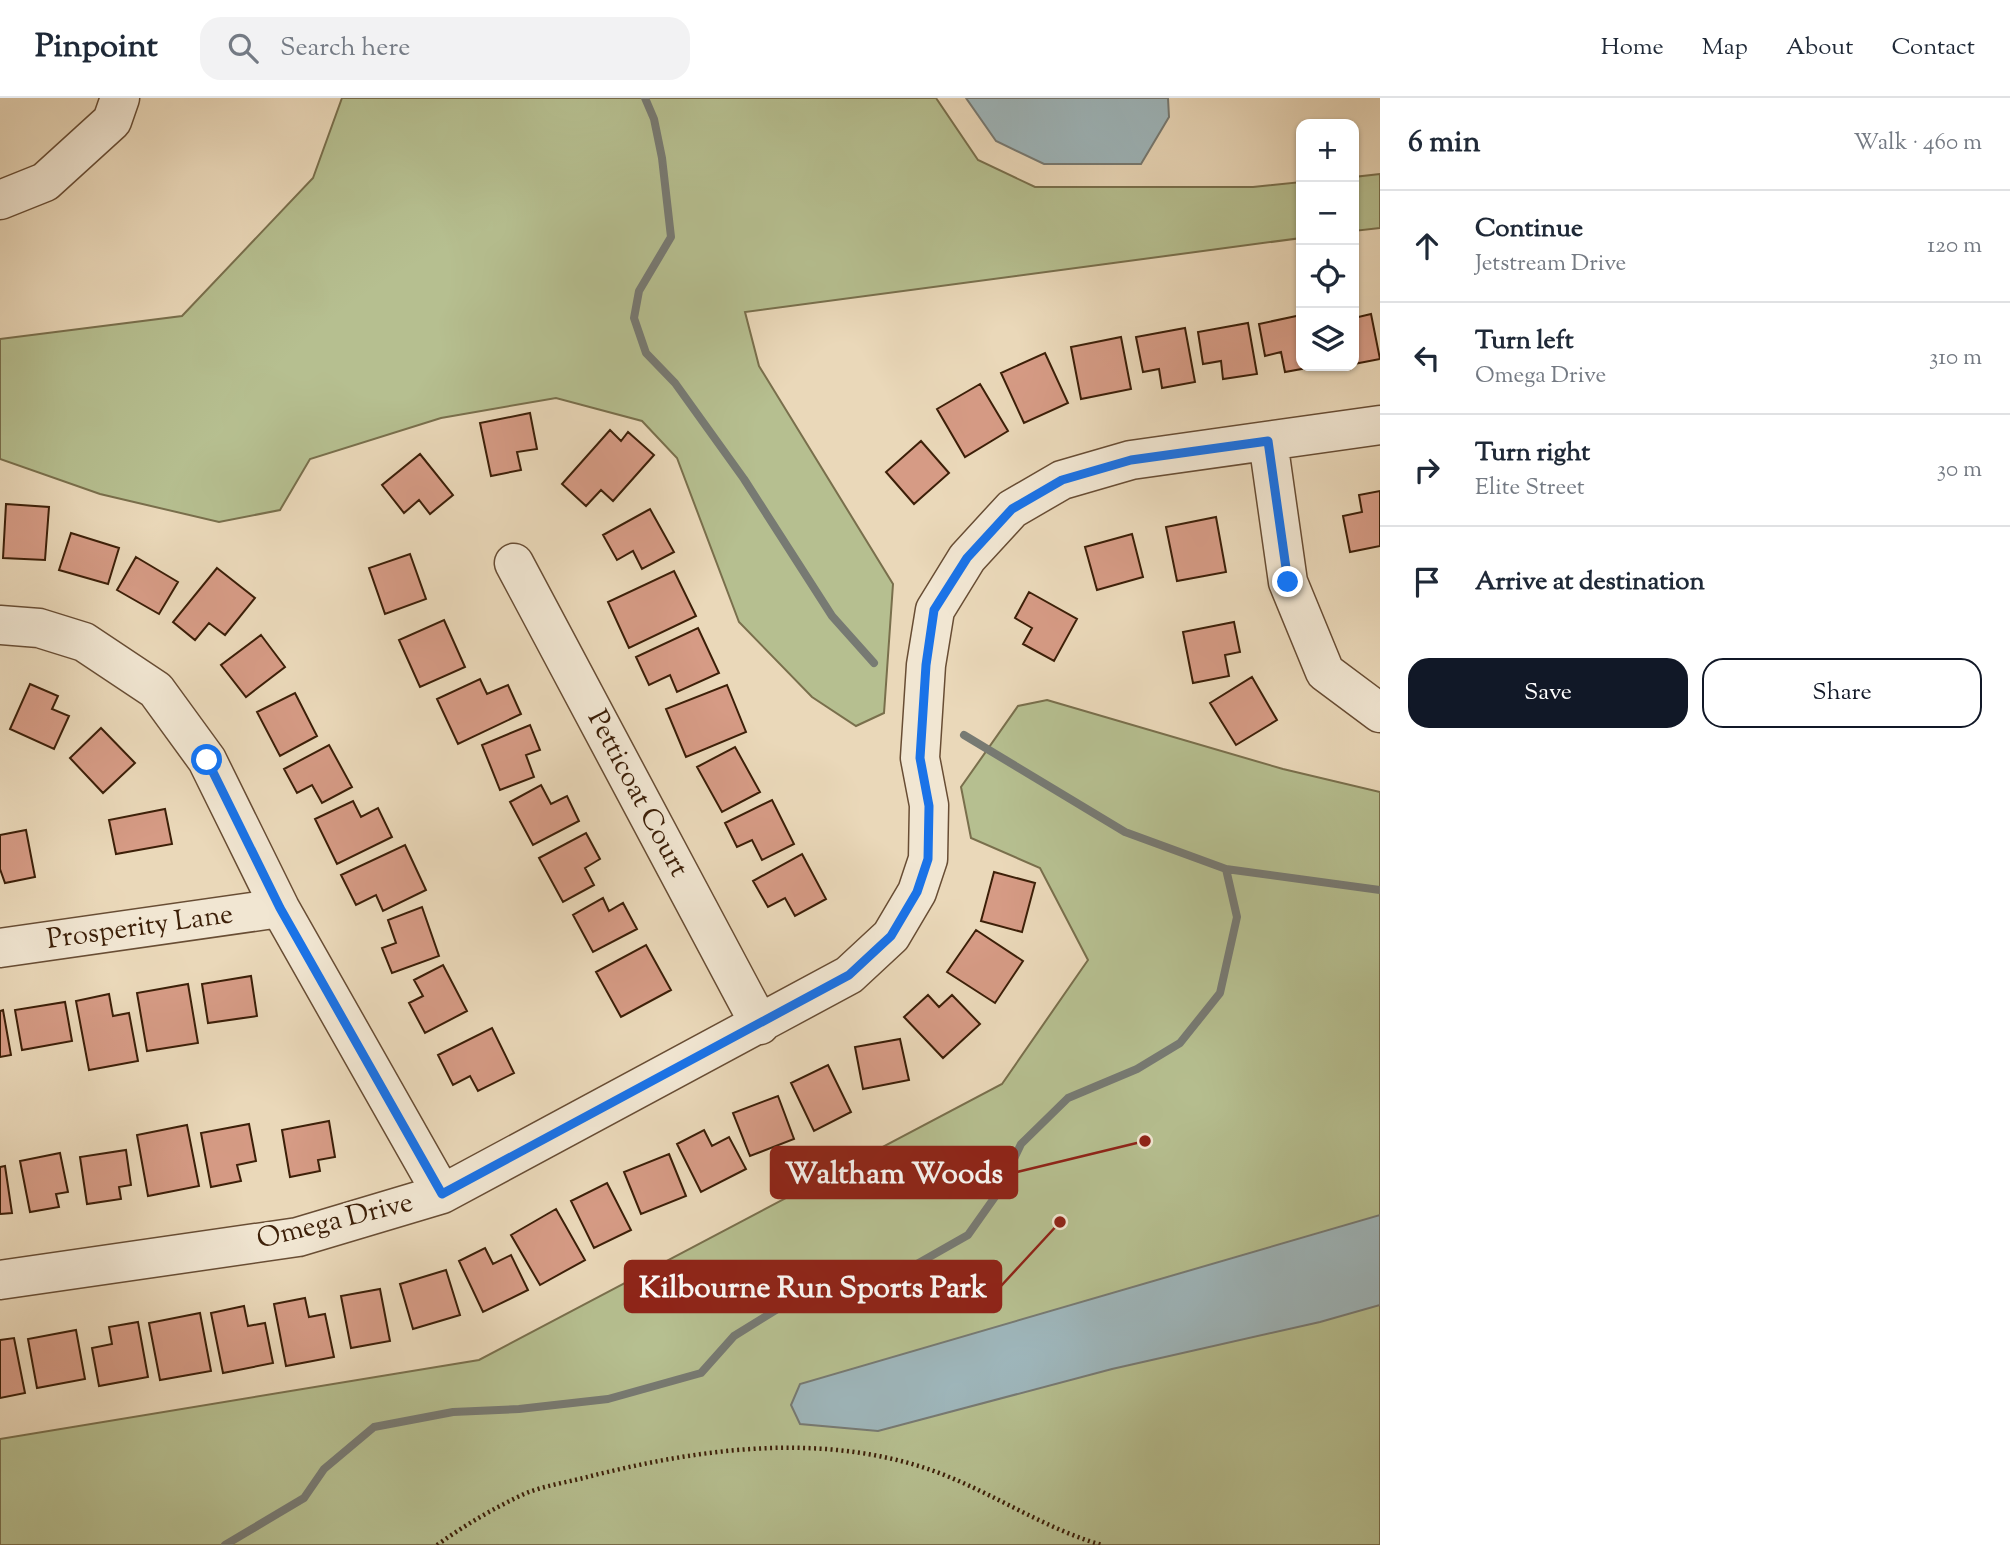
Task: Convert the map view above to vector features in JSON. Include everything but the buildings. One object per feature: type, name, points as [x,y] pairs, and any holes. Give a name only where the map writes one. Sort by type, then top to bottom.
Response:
[{"type":"street","points":[[0,200],[45,182],[111,121],[120,98]]},
{"type":"street","name":"Omega Drive","points":[[0,1280],[298,1237],[442,1194],[849,975],[891,936],[917,892],[928,859],[929,806],[920,758],[926,665],[934,610],[967,558],[1012,509],[1062,480],[1131,460],[1380,425]]},
{"type":"street","points":[[1268,441],[1288,582],[1325,672],[1380,713]]},
{"type":"street","name":"Petticoat Court","points":[[514,564],[760,1025]]},
{"type":"street","points":[[0,625],[39,628],[84,642],[156,690],[207,760],[280,908],[442,1194]]},
{"type":"street","name":"Prosperity Lane","points":[[0,948],[280,908]]},
{"type":"path","points":[[438,1545],[467,1524],[527,1492],[711,1451],[818,1447],[874,1455],[923,1468],[989,1495],[1067,1535],[1102,1545]]},
{"type":"green space","points":[[342,98],[936,98],[978,160],[1035,187],[1253,187],[1296,183],[1296,239],[745,312],[759,366],[893,584],[884,713],[856,726],[812,697],[739,622],[677,458],[642,421],[556,398],[441,418],[310,459],[280,510],[219,522],[100,494],[0,459],[0,339],[182,316],[313,178]]},
{"type":"green space","points":[[1380,174],[1380,228],[1359,230],[1359,176]]},
{"type":"green space","points":[[1047,700],[1283,769],[1380,792],[1380,1545],[0,1545],[0,1439],[479,1360],[1002,1084],[1088,960],[1040,868],[971,838],[961,787],[1018,706]]},
{"type":"water","points":[[966,98],[1168,98],[1169,117],[1141,164],[1044,164],[996,141]]},
{"type":"water","points":[[1380,1215],[1380,1305],[1320,1322],[1112,1369],[878,1431],[800,1424],[791,1405],[800,1384]]},
{"type":"waterway","points":[[645,98],[654,119],[662,158],[671,237],[639,291],[634,318],[646,353],[675,383],[744,479],[832,616],[874,663]]},
{"type":"waterway","points":[[964,735],[1125,832],[1226,869],[1380,890]]},
{"type":"waterway","points":[[225,1545],[304,1498],[324,1469],[374,1427],[453,1412],[519,1409],[608,1399],[701,1373],[734,1336],[805,1292],[848,1281],[880,1285],[968,1235],[997,1194],[1021,1144],[1068,1098],[1137,1069],[1180,1043],[1220,993],[1237,917],[1226,869]]},
{"type":"place","name":"Waltham Woods","points":[[1145,1141]]},
{"type":"place","name":"Kilbourne Run Sports Park","points":[[1060,1222]]},
{"type":"route","points":[[207,760],[280,908],[442,1194],[849,975],[891,936],[917,892],[928,859],[929,806],[920,758],[926,665],[934,610],[967,558],[1012,509],[1062,480],[1131,460],[1268,441],[1288,582]]}]
